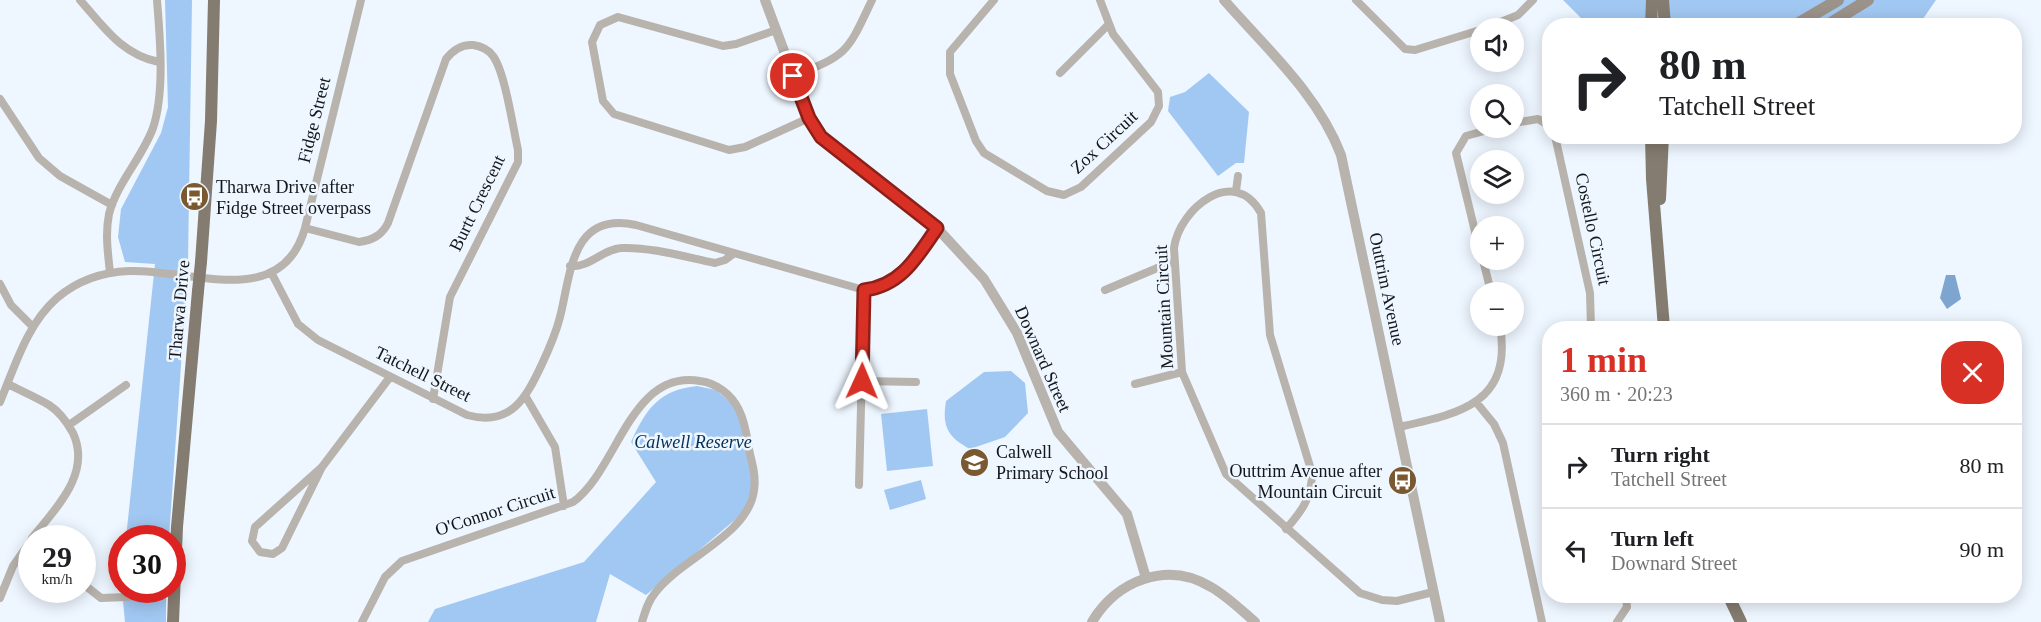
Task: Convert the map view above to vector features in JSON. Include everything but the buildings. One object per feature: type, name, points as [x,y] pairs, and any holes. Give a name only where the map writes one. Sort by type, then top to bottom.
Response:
[{"type":"main road","name":"Tharwa Drive","points":[[173,622],[177,527],[201,262],[211,121],[214,0]]},
{"type":"main road","points":[[1651,18],[1652,0]]},
{"type":"main road","points":[[1663,0],[1664,18]]},
{"type":"main road","points":[[1808,18],[1838,0]]},
{"type":"main road","points":[[1839,18],[1868,0]]},
{"type":"main road","points":[[1651,144],[1663,321]]},
{"type":"main road","points":[[1657,233],[1663,144]]},
{"type":"main road","points":[[1731,603],[1735,622]]},
{"type":"main road","points":[[1732,603],[1741,622]]},
{"type":"street","points":[[80,0],[123,47],[137,55],[159,62]]},
{"type":"street","points":[[110,273],[107,230],[112,206],[153,128],[158,100],[157,0]]},
{"type":"street","name":"Fidge Street","points":[[272,274],[294,256],[304,228],[361,0]]},
{"type":"street","name":"Downard Street","points":[[765,0],[809,118],[832,148],[937,228],[972,264],[1004,309],[1024,348],[1058,432],[1127,514],[1146,578]]},
{"type":"street","points":[[793,76],[832,61],[843,53],[854,37],[872,0]]},
{"type":"street","name":"Zox Circuit","points":[[994,0],[950,52],[950,74],[976,141],[984,153],[1055,194],[1064,195],[1081,187],[1151,122],[1159,106],[1158,92],[1154,83],[1108,25],[1100,0]]},
{"type":"street","name":"Outtrim Avenue","points":[[1224,0],[1310,97],[1337,142],[1351,194],[1440,622]]},
{"type":"street","points":[[1356,0],[1405,49],[1415,50],[1470,33]]},
{"type":"street","points":[[1511,18],[1518,15],[1533,0]]},
{"type":"street","points":[[776,30],[736,44],[723,46],[628,18],[609,19],[597,28],[592,42],[603,101],[617,116],[729,150],[745,147],[809,118]]},
{"type":"street","points":[[1060,73],[1108,25]]},
{"type":"street","name":"Burtt Crescent","points":[[304,228],[359,242],[369,241],[381,234],[388,222],[446,59],[452,51],[465,45],[479,46],[491,53],[498,66],[518,150],[518,162],[450,297],[433,399]]},
{"type":"street","points":[[0,99],[39,158],[60,176],[112,206]]},
{"type":"street","points":[[1524,121],[1538,119],[1542,121]]},
{"type":"street","points":[[1470,135],[1466,136],[1456,153],[1471,216]]},
{"type":"street","name":"Costello Circuit","points":[[1557,144],[1590,293],[1591,321]]},
{"type":"street","points":[[1238,176],[1236,191],[1249,197],[1261,213],[1270,335],[1312,473],[1312,486],[1306,504],[1286,529]]},
{"type":"street","name":"Mountain Circuit","points":[[1236,191],[1225,191],[1209,196],[1185,219],[1175,242],[1174,261],[1182,372],[1226,474],[1348,584],[1367,596],[1397,601],[1433,592]]},
{"type":"street","points":[[564,506],[555,447],[526,397],[556,331],[570,266],[577,247],[586,237],[597,229],[616,223],[636,225],[864,290],[882,287],[898,278],[937,228]]},
{"type":"street","points":[[570,266],[585,265],[602,253],[621,248],[715,262],[725,260],[733,254]]},
{"type":"street","points":[[1105,290],[1174,261]]},
{"type":"street","points":[[0,402],[33,327],[47,308],[66,292],[87,280],[110,273],[139,272],[249,279],[272,274]]},
{"type":"street","name":"Tatchell Street","points":[[272,274],[295,318],[307,333],[433,399],[467,415],[487,418],[512,410],[526,397]]},
{"type":"street","points":[[0,284],[11,305],[33,327]]},
{"type":"street","points":[[859,485],[864,290]]},
{"type":"street","points":[[1399,427],[1450,416],[1476,402],[1491,385],[1498,371],[1501,336]]},
{"type":"street","points":[[1135,384],[1182,372]]},
{"type":"street","points":[[322,467],[255,527],[252,541],[260,552],[273,554],[282,548],[322,467],[390,377]]},
{"type":"street","name":"O'Connor Circuit","points":[[362,622],[385,577],[402,561],[564,506],[587,490],[641,405],[662,386],[682,380],[703,381],[722,390],[737,405],[745,425],[755,478],[750,505],[739,522],[659,588],[651,599],[642,622]]},
{"type":"street","points":[[862,381],[916,382]]},
{"type":"street","points":[[8,384],[50,405],[69,425],[78,450],[75,477],[65,496],[44,525]]},
{"type":"street","points":[[69,425],[126,386]]},
{"type":"street","points":[[1476,402],[1494,424],[1503,443],[1542,622]]},
{"type":"street","points":[[0,598],[18,559]]},
{"type":"street","points":[[1092,622],[1105,603],[1119,590],[1146,578],[1162,575],[1195,579],[1224,595],[1255,622]]},
{"type":"street","points":[[1617,622],[1627,603]]},
{"type":"green space","points":[[165,0],[192,0],[188,264],[170,525],[127,525],[155,264],[125,262],[118,237],[121,209],[161,133],[168,107]]},
{"type":"green space","points":[[1563,0],[1936,0],[1924,18],[1581,18]]},
{"type":"green space","points":[[1209,73],[1249,112],[1244,163],[1236,163],[1218,176],[1168,111],[1170,97],[1185,92]]},
{"type":"green space","points":[[1011,371],[1025,383],[1028,413],[1005,437],[970,449],[962,445],[948,430],[945,417],[946,401],[984,372]]},
{"type":"green space","name":"Calwell Reserve","points":[[697,386],[716,390],[733,404],[741,423],[753,485],[743,513],[646,595],[610,574],[596,622],[428,622],[435,609],[584,562],[656,482],[631,442],[642,420],[655,403],[663,397],[684,388]]},
{"type":"green space","points":[[927,409],[933,466],[887,471],[881,414]]},
{"type":"green space","points":[[921,480],[926,499],[890,510],[884,490]]},
{"type":"green space","points":[[123,603],[166,603],[166,622],[125,622]]},
{"type":"shaded area","points":[[1946,275],[1955,275],[1961,299],[1947,309],[1940,298]]},
{"type":"place","name":"Tharwa Drive after Fidge Street overpass","points":[[195,197]]},
{"type":"place","name":"Calwell Primary School","points":[[975,462]]},
{"type":"place","name":"Outtrim Avenue after Mountain Circuit","points":[[1403,481]]},
{"type":"route","points":[[793,76],[809,118],[821,137],[832,148],[937,228],[898,278],[882,287],[864,290],[862,381]]}]
